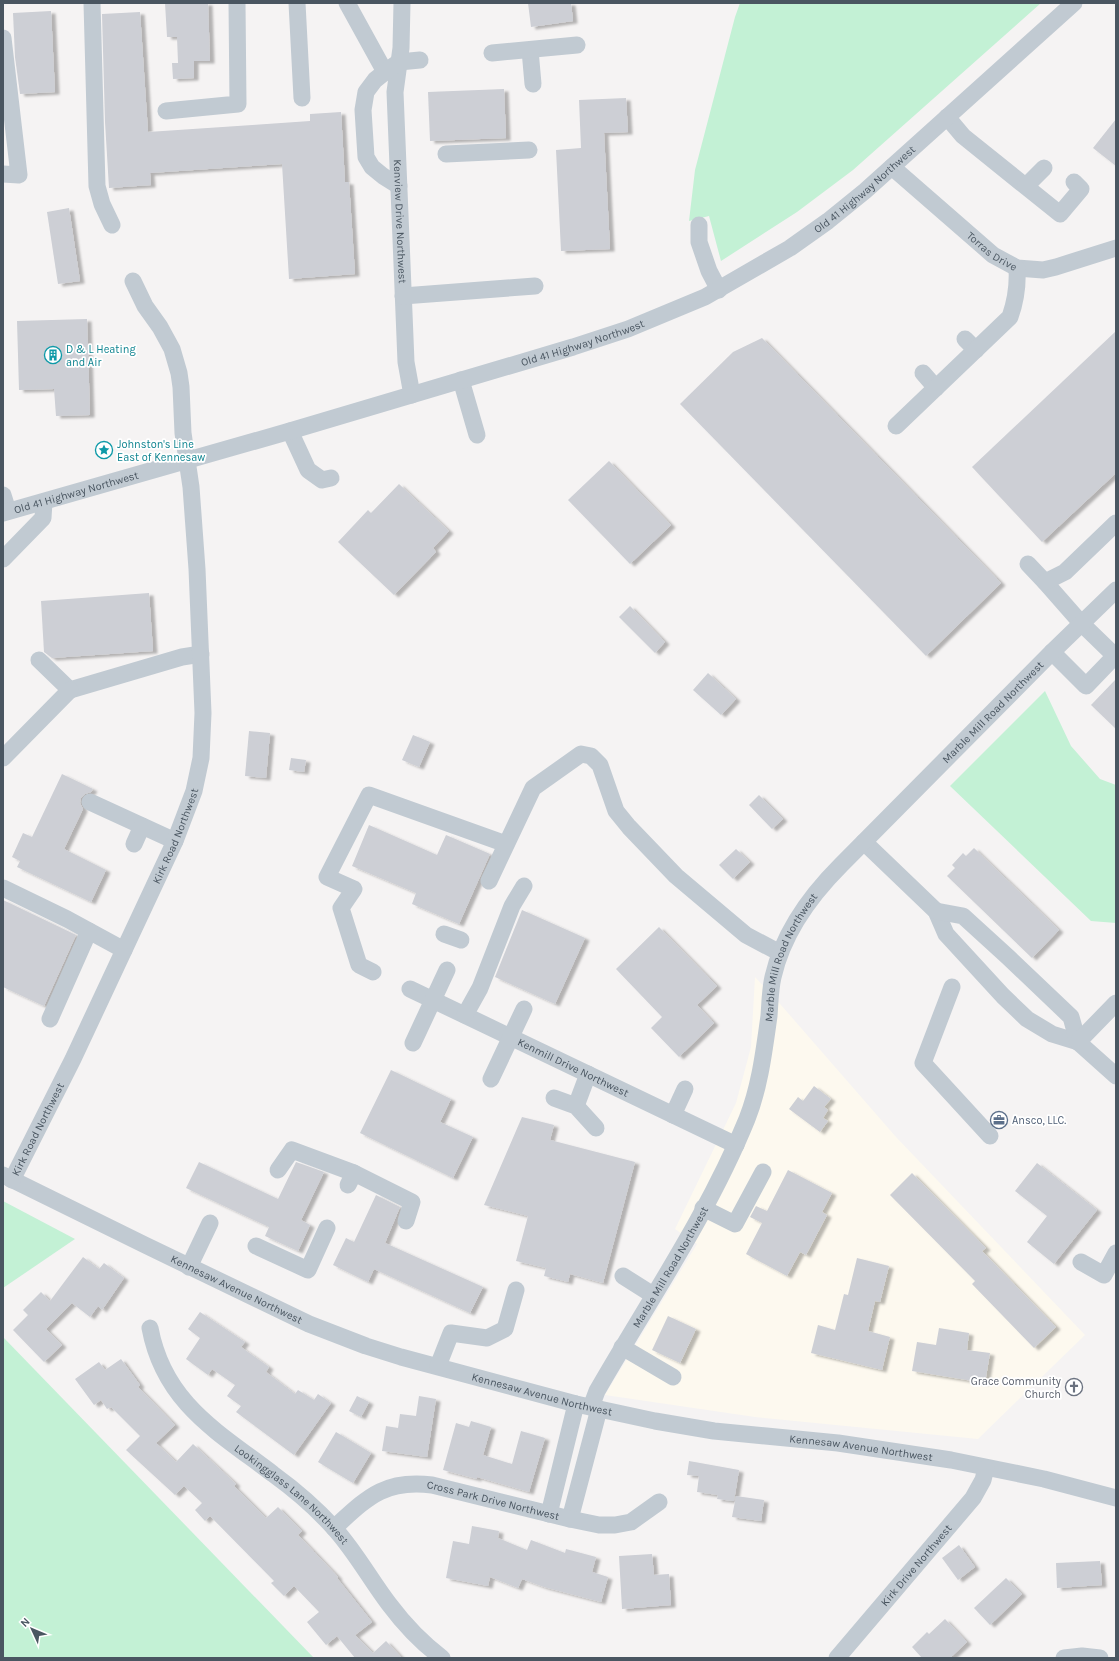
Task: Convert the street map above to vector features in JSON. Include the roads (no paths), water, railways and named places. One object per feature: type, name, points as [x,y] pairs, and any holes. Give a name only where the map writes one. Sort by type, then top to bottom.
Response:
[{"type":"street","points":[[92,3],[97,186],[102,204],[112,225]]},
{"type":"street","points":[[166,111],[238,104],[237,3]]},
{"type":"street","points":[[297,3],[302,98]]},
{"type":"street","points":[[347,3],[385,72]]},
{"type":"street","name":"Kenview Drive Northwest","points":[[402,3],[400,55],[395,92],[406,362],[412,395]]},
{"type":"street","name":"Old 41 Highway Northwest","points":[[5,512],[290,431],[573,347],[628,329],[683,307],[719,290],[790,248],[866,191],[1074,3]]},
{"type":"street","points":[[3,38],[19,175],[3,174]]},
{"type":"street","points":[[492,53],[577,45]]},
{"type":"street","points":[[530,50],[533,84]]},
{"type":"street","points":[[399,186],[372,167],[366,157],[363,110],[366,92],[375,80],[385,72],[400,55],[420,60]]},
{"type":"street","points":[[947,117],[963,136],[1060,214],[1081,189],[1074,182]]},
{"type":"street","points":[[446,154],[529,150]]},
{"type":"street","name":"Torras Drive","points":[[892,167],[993,255],[1018,268],[1043,270],[1116,248]]},
{"type":"street","points":[[1026,186],[1044,168]]},
{"type":"street","points":[[699,225],[699,242],[709,271],[719,290]]},
{"type":"street","points":[[896,426],[936,388],[971,345],[1010,317],[1016,302],[1018,268]]},
{"type":"street","name":"Kirk Road Northwest","points":[[8,1177],[73,1059],[175,841],[194,791],[201,758],[203,718],[197,569],[191,487],[183,434],[181,387],[175,360],[163,333],[138,294],[133,280]]},
{"type":"street","points":[[403,296],[535,286]]},
{"type":"street","points":[[923,373],[936,388]]},
{"type":"street","points":[[462,380],[477,435]]},
{"type":"street","points":[[290,431],[308,470],[322,480],[331,478]]},
{"type":"street","points":[[3,495],[5,512]]},
{"type":"street","points":[[3,559],[43,518],[44,502]]},
{"type":"street","points":[[1045,582],[1065,572],[1116,523]]},
{"type":"street","points":[[1028,564],[1081,623],[1115,656],[1086,686],[1052,652]]},
{"type":"street","name":"Marble Mill Road Northwest","points":[[589,1407],[703,1208],[736,1145],[756,1097],[763,1057],[770,992],[780,953],[792,928],[811,898],[825,881],[1081,623],[1116,590]]},
{"type":"street","points":[[3,758],[70,690],[182,657],[201,654]]},
{"type":"street","points":[[39,660],[70,690]]},
{"type":"street","points":[[489,881],[533,788],[581,754],[590,756],[600,765],[616,811],[676,876],[746,935],[780,953]]},
{"type":"street","points":[[373,972],[359,965],[341,908],[354,889],[327,877],[369,795],[506,844]]},
{"type":"street","points":[[90,802],[175,841]]},
{"type":"street","points":[[134,844],[142,826]]},
{"type":"street","points":[[864,842],[936,911],[946,934],[1003,996],[1027,1019],[1052,1034],[1078,1042],[1116,1076]]},
{"type":"street","points":[[465,1015],[480,988],[512,906],[524,886]]},
{"type":"street","points":[[3,888],[124,950]]},
{"type":"street","points":[[936,911],[963,916],[1008,957],[1071,1017],[1078,1042]]},
{"type":"street","points":[[50,1019],[89,931]]},
{"type":"street","points":[[444,934],[461,940]]},
{"type":"street","points":[[413,1043],[447,970]]},
{"type":"street","points":[[952,987],[923,1063],[990,1136]]},
{"type":"street","name":"Kenmill Drive Northwest","points":[[410,989],[736,1145]]},
{"type":"street","points":[[1078,1042],[1116,1002]]},
{"type":"street","points":[[491,1080],[524,1009]]},
{"type":"street","points":[[576,1106],[588,1074]]},
{"type":"street","points":[[673,1115],[686,1090]]},
{"type":"street","points":[[554,1098],[576,1106],[596,1128]]},
{"type":"street","points":[[278,1170],[292,1150],[351,1179],[412,1202],[406,1221]]},
{"type":"street","points":[[703,1208],[735,1224],[763,1172]]},
{"type":"street","name":"Kennesaw Avenue Northwest","points":[[8,1177],[309,1324],[366,1346],[589,1407],[692,1428],[874,1448],[951,1460],[1044,1479],[1116,1498]]},
{"type":"street","points":[[189,1266],[210,1223]]},
{"type":"street","points":[[256,1246],[308,1270],[327,1228]]},
{"type":"street","points":[[1081,1262],[1104,1275],[1116,1253]]},
{"type":"street","points":[[623,1276],[653,1295]]},
{"type":"street","points":[[438,1366],[451,1334],[487,1338],[505,1329],[516,1290]]},
{"type":"street","name":"Lookingglass Lane Northwest","points":[[150,1328],[153,1343],[163,1370],[192,1409],[219,1435],[295,1491],[334,1528],[344,1539],[389,1604],[404,1622],[442,1658]]},
{"type":"street","points":[[622,1347],[673,1377]]},
{"type":"street","points":[[549,1514],[589,1407]]},
{"type":"street","points":[[570,1520],[589,1407]]},
{"type":"street","name":"Kirk Drive Northwest","points":[[837,1658],[973,1498],[983,1480],[986,1468]]},
{"type":"street","name":"Cross Park Drive Northwest","points":[[334,1528],[371,1495],[396,1485],[410,1483],[432,1485],[570,1520],[615,1526],[631,1522],[646,1513],[659,1502]]},
{"type":"street","points":[[1064,1658],[1082,1656],[1100,1658]]},
{"type":"place","name":"D & L Heating and Air","points":[[53,355]]},
{"type":"place","name":"Johnston's Line East of Kennesaw","points":[[104,450]]},
{"type":"place","name":"Ansco, LLC.","points":[[999,1120]]},
{"type":"place","name":"Grace Community Church","points":[[1074,1387]]}]
